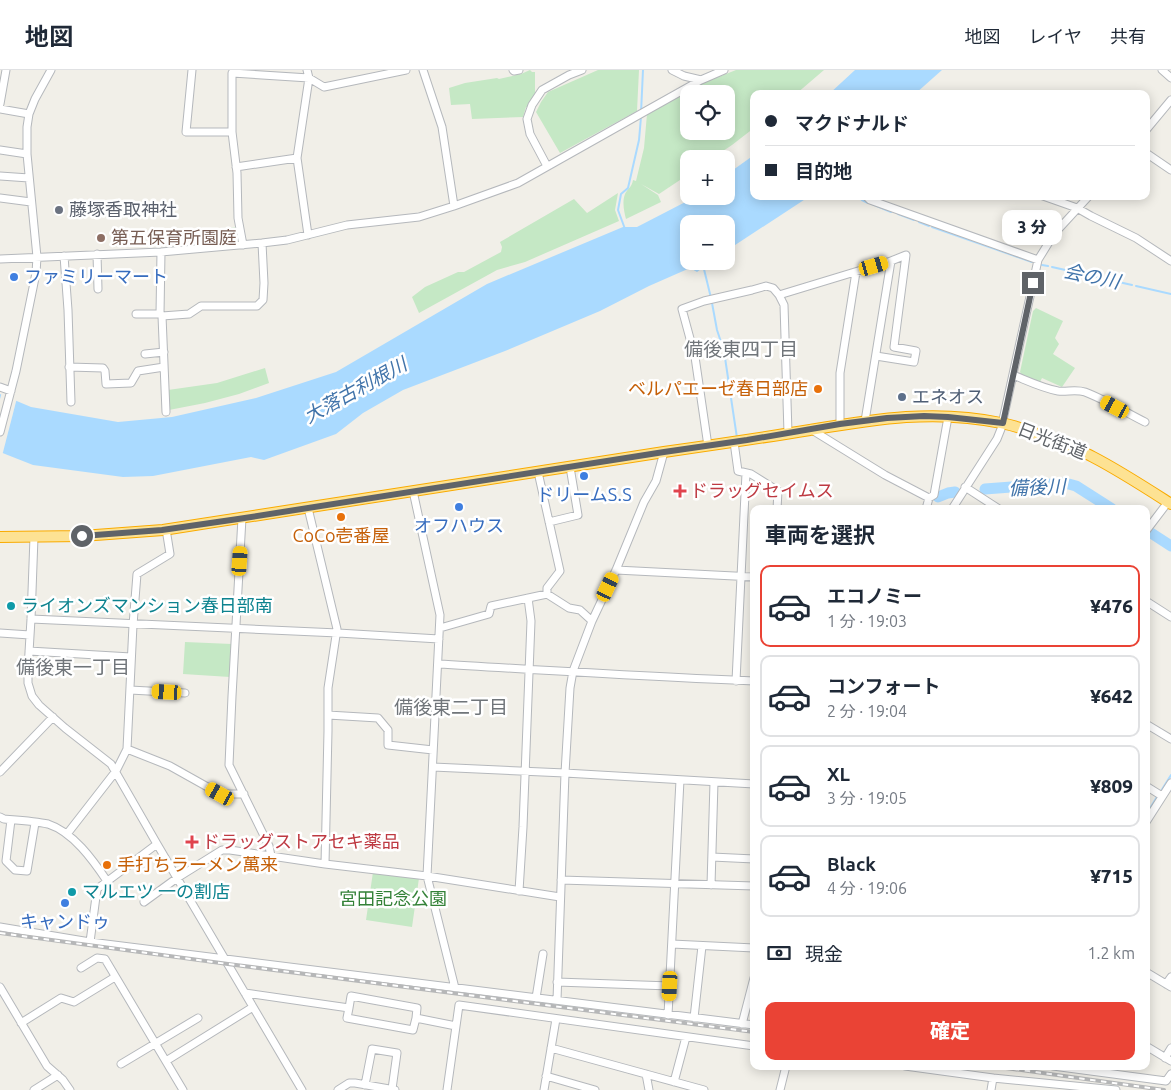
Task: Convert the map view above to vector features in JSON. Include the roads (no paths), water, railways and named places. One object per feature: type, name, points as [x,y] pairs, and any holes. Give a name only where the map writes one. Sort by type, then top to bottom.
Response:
[{"type":"highway","name":"日光街道","points":[[0,537],[82,536],[166,529],[788,434],[840,424],[887,418],[924,416],[1003,423],[1034,433],[1094,458],[1169,503]]},
{"type":"street","points":[[0,104],[6,70]]},
{"type":"street","points":[[0,432],[16,370],[36,273],[37,257],[27,154],[29,114],[51,70]]},
{"type":"street","points":[[192,70],[186,132],[232,132]]},
{"type":"street","points":[[307,70],[309,78],[297,158],[308,235]]},
{"type":"street","points":[[243,245],[238,218],[236,167],[232,132],[232,73],[309,78],[324,87],[406,70]]},
{"type":"street","points":[[423,70],[442,128],[454,206]]},
{"type":"street","points":[[513,70],[519,70]]},
{"type":"street","points":[[547,166],[530,134],[527,119],[532,105],[542,90],[582,70]]},
{"type":"street","points":[[672,70],[684,76],[701,80]]},
{"type":"street","points":[[0,259],[161,252],[243,245],[287,240],[347,225],[419,217],[518,183],[701,80],[724,70]]},
{"type":"street","points":[[1162,70],[1171,78]]},
{"type":"street","points":[[1150,125],[1171,100]]},
{"type":"street","points":[[0,109],[29,114]]},
{"type":"street","points":[[0,150],[27,154]]},
{"type":"street","points":[[1150,156],[1171,170]]},
{"type":"street","points":[[236,167],[297,158]]},
{"type":"street","points":[[0,176],[29,178]]},
{"type":"street","points":[[0,198],[32,202]]},
{"type":"street","points":[[870,200],[1038,263]]},
{"type":"street","points":[[1054,200],[1077,208],[1136,238],[1171,261]]},
{"type":"street","points":[[954,505],[997,439],[1003,423],[1038,263],[1054,234],[1085,200]]},
{"type":"street","points":[[136,314],[189,314],[201,306],[257,306],[263,300],[262,243]]},
{"type":"street","points":[[161,252],[161,315],[166,412]]},
{"type":"street","points":[[97,254],[98,289]]},
{"type":"street","points":[[779,295],[906,255],[892,358]]},
{"type":"street","points":[[64,256],[71,402]]},
{"type":"street","points":[[866,421],[891,261]]},
{"type":"street","points":[[840,424],[840,373],[856,272]]},
{"type":"street","points":[[708,446],[695,358],[682,309],[707,300],[766,286],[773,288],[784,305],[788,434]]},
{"type":"street","points":[[876,356],[914,362],[916,351],[894,347]]},
{"type":"street","points":[[145,354],[164,352]]},
{"type":"street","points":[[70,367],[103,368],[106,371],[106,384],[131,383],[138,371],[164,367]]},
{"type":"street","points":[[1013,376],[1047,389],[1084,392],[1145,422]]},
{"type":"street","points":[[0,387],[10,391]]},
{"type":"street","points":[[927,505],[929,498],[934,495],[948,417]]},
{"type":"street","points":[[811,430],[885,476],[929,498]]},
{"type":"street","points":[[735,442],[738,471],[751,474],[778,492],[776,505]]},
{"type":"street","points":[[557,1000],[565,772],[570,688],[573,671],[592,621],[616,570],[644,502],[656,481],[664,452]]},
{"type":"street","points":[[549,522],[578,515],[570,467]]},
{"type":"street","points":[[538,472],[560,571],[547,588],[547,594]]},
{"type":"street","points":[[736,681],[746,473]]},
{"type":"street","points":[[965,488],[993,505]]},
{"type":"street","points":[[413,492],[440,615],[427,876],[455,988]]},
{"type":"street","points":[[1150,526],[1169,503]]},
{"type":"street","points":[[308,508],[338,629],[328,688],[324,864]]},
{"type":"street","points":[[242,518],[229,765],[269,846],[271,856]]},
{"type":"street","points":[[67,834],[116,772],[127,749],[137,574],[170,554],[166,529]]},
{"type":"street","points":[[34,537],[28,683],[32,696],[39,705],[65,728],[111,764],[302,1090]]},
{"type":"street","points":[[616,570],[750,577]]},
{"type":"street","points":[[440,628],[489,614],[491,606],[547,594],[569,608],[580,610],[592,621]]},
{"type":"street","points":[[518,891],[531,621],[528,598]]},
{"type":"street","points":[[1150,604],[1171,617]]},
{"type":"street","points":[[31,619],[439,639]]},
{"type":"street","points":[[0,633],[30,635]]},
{"type":"street","points":[[29,651],[132,657]]},
{"type":"street","points":[[438,664],[750,681]]},
{"type":"street","points":[[130,690],[185,693]]},
{"type":"street","points":[[328,715],[378,718],[388,730],[388,746],[434,750]]},
{"type":"street","points":[[0,772],[53,717]]},
{"type":"street","points":[[1150,727],[1171,740]]},
{"type":"street","points":[[127,749],[170,766],[220,794],[244,794]]},
{"type":"street","points":[[433,767],[565,772],[750,784]]},
{"type":"street","points":[[668,1015],[680,780]]},
{"type":"street","points":[[711,885],[714,782]]},
{"type":"street","points":[[1150,816],[1171,783]]},
{"type":"street","points":[[1150,788],[1162,796]]},
{"type":"street","points":[[0,817],[48,824],[67,834],[93,860],[107,881]]},
{"type":"street","points":[[11,820],[6,861],[15,870],[27,871],[35,822]]},
{"type":"street","points":[[90,942],[97,889],[157,844]]},
{"type":"street","points":[[144,902],[222,850],[427,876],[560,897]]},
{"type":"street","points":[[712,857],[750,859]]},
{"type":"street","points":[[561,880],[750,886]]},
{"type":"street","points":[[0,927],[90,942],[750,1025]]},
{"type":"street","points":[[672,944],[750,948]]},
{"type":"street","points":[[694,1018],[702,946]]},
{"type":"street","points":[[536,998],[543,954]]},
{"type":"street","points":[[81,968],[97,958],[104,960],[183,1090]]},
{"type":"street","points":[[1150,975],[1169,985],[1171,977]]},
{"type":"street","points":[[21,1022],[61,998],[74,1002],[115,977]]},
{"type":"street","points":[[557,982],[670,986]]},
{"type":"street","points":[[0,987],[47,1066],[63,1080],[70,1090]]},
{"type":"street","points":[[244,993],[349,1008]]},
{"type":"street","points":[[742,1024],[750,993]]},
{"type":"street","points":[[351,996],[417,1008],[413,1030],[347,1018],[349,1008],[351,996]]},
{"type":"street","points":[[447,1090],[459,1006],[750,1045]]},
{"type":"street","points":[[166,1061],[253,1007]]},
{"type":"street","points":[[121,1064],[198,1018]]},
{"type":"street","points":[[416,1018],[456,1026]]},
{"type":"street","points":[[544,1090],[556,1018]]},
{"type":"street","points":[[674,1082],[686,1037]]},
{"type":"street","points":[[551,1048],[704,1090]]},
{"type":"street","points":[[1150,1049],[1168,1060],[1171,1048]]},
{"type":"street","points":[[338,1090],[349,1083],[355,1083],[365,1085],[394,1090],[397,1053],[372,1049],[365,1085]]},
{"type":"street","points":[[780,1090],[785,1070]]},
{"type":"street","points":[[935,1070],[1086,1089],[1116,1090]]},
{"type":"street","points":[[1088,1070],[1166,1081],[1171,1074]]},
{"type":"street","points":[[646,1074],[649,1090]]},
{"type":"street","points":[[34,1090],[58,1075]]},
{"type":"street","points":[[546,1076],[596,1090]]},
{"type":"street","points":[[991,1090],[994,1078]]},
{"type":"water","points":[[855,70],[942,70],[920,90],[833,90]]},
{"type":"water","name":"大落古利根川","points":[[750,158],[750,200],[804,200],[735,245],[735,215],[680,215],[680,270],[685,270],[600,311],[505,351],[403,390],[363,413],[336,434],[264,460],[251,457],[153,476],[123,477],[33,465],[0,452],[0,394],[31,407],[118,422],[172,417],[256,398],[336,372],[487,284],[623,227],[637,227],[680,205],[735,205],[735,169]]},
{"type":"waterway","points":[[641,113],[643,70]]},
{"type":"waterway","points":[[625,229],[618,210],[621,194],[628,188],[639,140],[641,117]]},
{"type":"waterway","name":"会の川","points":[[862,200],[868,203]]},
{"type":"waterway","name":"会の川","points":[[872,204],[891,212]]},
{"type":"waterway","name":"会の川","points":[[898,214],[914,220]]},
{"type":"waterway","name":"会の川","points":[[919,222],[929,226]]},
{"type":"waterway","name":"会の川","points":[[932,227],[1032,262]]},
{"type":"waterway","name":"会の川","points":[[1042,265],[1048,266]]},
{"type":"waterway","name":"会の川","points":[[1052,267],[1132,285]]},
{"type":"waterway","points":[[704,270],[711,298]]},
{"type":"waterway","name":"会の川","points":[[1136,286],[1171,294]]},
{"type":"waterway","points":[[712,303],[717,330],[724,351],[737,438]]},
{"type":"waterway","name":"備後川","points":[[985,489],[1065,483],[1076,486],[1106,505]]},
{"type":"waterway","name":"備後川","points":[[938,497],[955,492]]},
{"type":"waterway","name":"備後川","points":[[1151,533],[1171,546]]},
{"type":"waterway","points":[[1161,791],[1171,775]]},
{"type":"waterway","points":[[1150,808],[1158,795]]},
{"type":"railway","points":[[0,933],[750,1031]]},
{"type":"railway","points":[[1021,1070],[1164,1090]]},
{"type":"place","name":"藤塚香取神社","points":[[59,210]]},
{"type":"place","name":"第五保育所園庭","points":[[101,238]]},
{"type":"place","name":"ファミリーマート","points":[[14,277]]},
{"type":"place","name":"ベルパエーゼ春日部店","points":[[818,389]]},
{"type":"place","name":"エネオス","points":[[902,397]]},
{"type":"place","name":"ドリームS.S","points":[[584,476]]},
{"type":"place","name":"ドラッグセイムス","points":[[680,491]]},
{"type":"place","name":"オフハウス","points":[[459,507]]},
{"type":"place","name":"CoCo壱番屋","points":[[341,517]]},
{"type":"place","name":"ライオンズマンション春日部南","points":[[11,606]]},
{"type":"place","name":"ドラッグストアセキ薬品","points":[[192,842]]},
{"type":"place","name":"手打ちラーメン萬来","points":[[107,865]]},
{"type":"place","name":"マルエツ 一の割店","points":[[72,892]]},
{"type":"place","name":"キャンドゥ","points":[[65,903]]},
{"type":"district","name":"備後東四丁目","points":[[741,349]]},
{"type":"district","name":"備後東一丁目","points":[[73,667]]},
{"type":"district","name":"備後東二丁目","points":[[451,707]]},
{"type":"park label","name":"宮田記念公園","points":[[393,899]]}]
